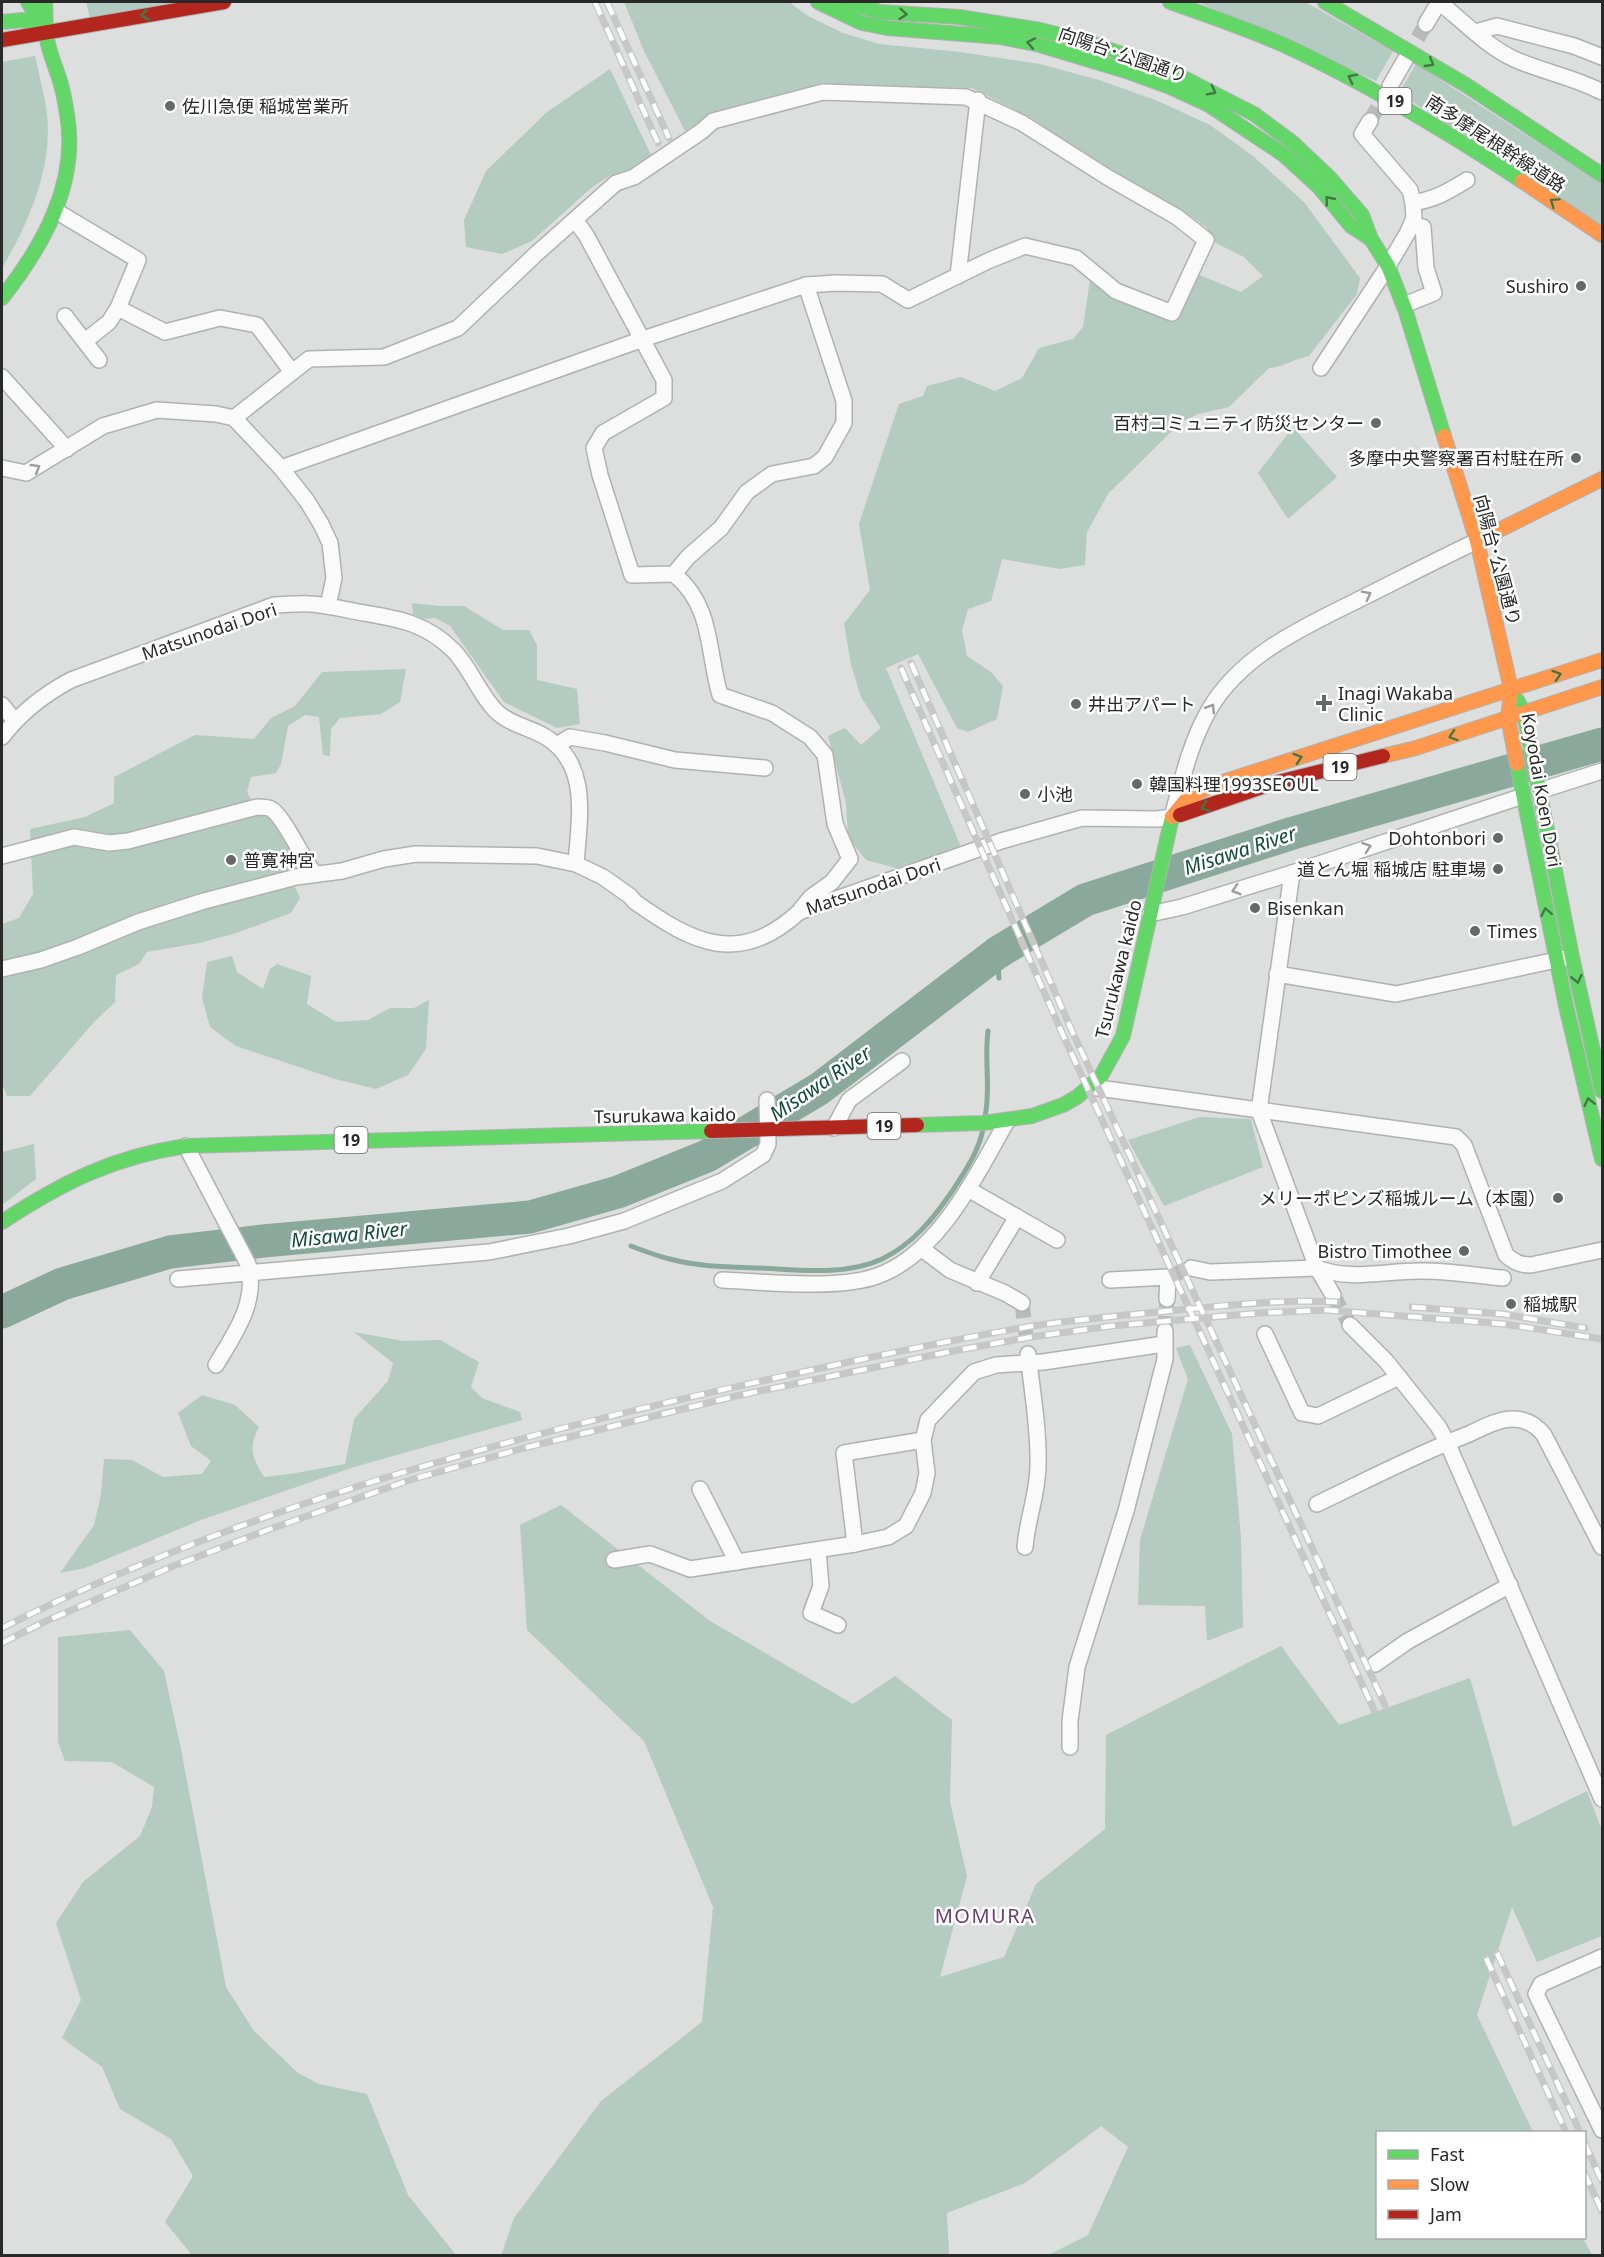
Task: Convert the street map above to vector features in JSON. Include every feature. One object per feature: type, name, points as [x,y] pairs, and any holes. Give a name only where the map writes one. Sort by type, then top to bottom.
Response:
[{"type":"main road","points":[[2,298],[34,258],[44,239],[56,211],[71,145],[73,125],[39,21],[45,2]]},
{"type":"main road","points":[[2,22],[39,21],[83,27],[224,2]]},
{"type":"main road","name":"向陽台･公園通り","points":[[818,2],[862,23],[887,28],[1000,37],[1040,45],[1083,57],[1170,87],[1209,105],[1284,155],[1318,186],[1351,226],[1371,239]]},
{"type":"main road","name":"向陽台･公園通り","points":[[846,2],[880,12],[959,17],[1040,30],[1088,42],[1174,73],[1254,114],[1293,143],[1329,177],[1362,215],[1371,239],[1388,266],[1404,305],[1477,541],[1511,689]]},
{"type":"main road","name":"南多摩尾根幹線道路","points":[[1170,2],[1250,30],[1312,57],[1371,87],[1465,143],[1602,235]]},
{"type":"main road","name":"南多摩尾根幹線道路","points":[[1325,2],[1438,67],[1545,135],[1602,175]]},
{"type":"main road","points":[[5,39],[39,21],[54,8]]},
{"type":"main road","points":[[39,21],[63,87],[71,145]]},
{"type":"main road","points":[[1477,541],[1602,479]]},
{"type":"main road","name":"19","points":[[1172,817],[1186,800],[1210,786],[1602,660]]},
{"type":"main road","name":"19","points":[[1172,817],[1274,783],[1416,748],[1602,687]]},
{"type":"main road","name":"Koyodai Koen Dori","points":[[1511,689],[1524,713],[1572,957],[1602,1089]]},
{"type":"main road","name":"Koyodai Koen Dori","points":[[1511,689],[1508,718],[1514,751],[1556,960],[1602,1159]]},
{"type":"main road","name":"Tsurukawa kaido","points":[[2,1222],[31,1203],[94,1170],[148,1152],[186,1146],[718,1131],[768,1137],[802,1129],[1002,1121],[1050,1111],[1091,1087],[1112,1058],[1123,1036],[1172,817]]},
{"type":"street","points":[[1426,24],[1439,2],[1491,45],[1515,59],[1557,73],[1602,92]]},
{"type":"street","points":[[1476,32],[1497,26],[1574,46],[1602,57]]},
{"type":"street","points":[[1390,86],[1405,60]]},
{"type":"street","points":[[234,418],[309,358],[384,357],[458,328],[616,183],[634,177],[702,131],[712,121],[823,92],[966,97],[978,100],[1022,123],[1107,177],[1177,217],[1206,240],[1172,313],[1116,291],[1076,258],[1025,246],[990,260],[908,300],[882,284],[806,285],[643,339],[281,468]]},
{"type":"street","points":[[958,276],[978,100]]},
{"type":"street","points":[[1321,368],[1388,266],[1414,218],[1410,190],[1362,134],[1370,121]]},
{"type":"street","points":[[1413,203],[1432,200],[1467,180]]},
{"type":"street","points":[[56,211],[138,260],[110,322],[85,341]]},
{"type":"street","points":[[574,220],[586,235],[664,380],[664,398],[603,433],[594,448],[600,475],[632,575],[674,574],[687,585],[699,603],[706,622],[720,695],[772,713],[810,737],[825,755],[835,824],[850,858],[832,882],[811,897],[799,912]]},
{"type":"street","points":[[1404,305],[1434,293],[1426,268],[1423,227],[1411,226]]},
{"type":"street","points":[[674,574],[688,557],[721,528],[747,492],[772,474],[814,465],[825,457],[844,423],[843,401],[806,285]]},
{"type":"street","points":[[118,308],[165,332],[220,318],[256,325],[292,372]]},
{"type":"street","points":[[65,316],[99,360]]},
{"type":"street","points":[[2,377],[67,449]]},
{"type":"street","points":[[2,468],[26,473],[104,426],[157,410],[216,414],[234,418],[281,468],[307,501],[330,543],[334,578],[328,606]]},
{"type":"street","points":[[1172,817],[1197,732],[1210,708],[1228,683],[1245,666],[1299,631],[1477,541]]},
{"type":"street","name":"Matsunodai Dori","points":[[2,737],[15,721],[44,695],[71,680],[274,605],[310,603],[395,618],[429,631],[456,653],[494,709],[503,717],[544,736],[557,745],[568,758],[579,784],[581,799],[576,864],[603,877],[663,922],[683,934],[708,943],[722,945],[753,940],[785,925],[799,912],[1002,841],[1082,818],[1157,819],[1172,817]]},
{"type":"street","points":[[2,705],[15,721]]},
{"type":"street","points":[[557,745],[570,737],[675,760],[765,768]]},
{"type":"street","points":[[1538,785],[1602,771]]},
{"type":"street","points":[[1151,909],[1182,907],[1292,873],[1522,789]]},
{"type":"street","points":[[2,856],[74,837],[109,843],[128,841],[257,807],[271,809],[282,819],[305,862],[314,873]]},
{"type":"street","points":[[2,969],[50,957],[138,922],[204,901],[314,873],[342,871],[384,859],[416,854],[537,856],[576,864]]},
{"type":"street","points":[[1292,873],[1259,1111],[1317,1268],[1334,1295]]},
{"type":"street","points":[[1277,974],[1396,994],[1572,957]]},
{"type":"street","points":[[834,1128],[849,1100],[903,1061]]},
{"type":"street","points":[[1091,1087],[1456,1137],[1464,1145],[1506,1255],[1513,1262],[1531,1265],[1602,1250]]},
{"type":"street","points":[[178,1279],[250,1269],[489,1252],[569,1236],[624,1221],[722,1181],[763,1155],[768,1137],[767,1102]]},
{"type":"street","points":[[722,1280],[780,1283],[838,1282],[878,1276],[922,1249],[943,1226],[968,1188],[1002,1121]]},
{"type":"street","points":[[186,1146],[250,1269],[251,1294],[237,1328],[216,1365]]},
{"type":"street","points":[[968,1188],[1057,1240]]},
{"type":"street","points":[[977,1283],[1017,1217]]},
{"type":"street","points":[[922,1249],[950,1270],[1005,1293],[1022,1303]]},
{"type":"street","points":[[1191,1268],[1210,1272],[1317,1268],[1329,1272],[1368,1276],[1420,1270],[1503,1278]]},
{"type":"street","points":[[1110,1280],[1168,1277],[1167,1299]]},
{"type":"street","points":[[1350,1325],[1386,1361],[1438,1426],[1447,1442],[1598,1778],[1602,1799]]},
{"type":"street","points":[[1265,1334],[1302,1413],[1318,1416],[1398,1377]]},
{"type":"street","points":[[614,1560],[650,1554],[690,1569],[888,1537],[906,1526],[923,1493],[927,1473],[923,1440],[928,1420],[974,1372],[1029,1357],[1043,1362],[1164,1337],[1165,1359],[1126,1510],[1077,1667],[1070,1721],[1070,1747]]},
{"type":"street","points":[[1025,1547],[1027,1522],[1038,1466],[1029,1357]]},
{"type":"street","points":[[1317,1504],[1447,1442],[1501,1421],[1513,1419],[1527,1421],[1537,1426],[1544,1435],[1602,1547]]},
{"type":"street","points":[[855,1544],[844,1453],[923,1440]]},
{"type":"street","points":[[700,1489],[737,1562]]},
{"type":"street","points":[[818,1550],[820,1586],[811,1613],[838,1625]]},
{"type":"street","points":[[1375,1664],[1408,1641],[1510,1585]]},
{"type":"street","points":[[1602,1957],[1540,1984],[1536,1994],[1602,2130]]},
{"type":"green space","points":[[86,2],[184,2],[90,18]]},
{"type":"green space","points":[[624,2],[789,2],[808,16],[843,33],[879,44],[960,52],[1040,64],[1099,80],[1158,101],[1210,125],[1253,156],[1304,202],[1360,278],[1357,294],[1309,356],[1269,368],[1229,407],[1198,414],[1181,422],[1108,494],[1087,532],[1085,565],[1060,569],[1002,559],[991,601],[968,609],[962,630],[967,656],[991,672],[1003,686],[997,719],[968,732],[957,728],[918,654],[886,668],[961,847],[896,868],[866,860],[848,838],[846,803],[828,736],[845,728],[861,745],[881,728],[861,697],[851,665],[844,624],[870,590],[859,524],[899,404],[923,396],[927,386],[961,377],[995,391],[1022,378],[1039,348],[1073,339],[1083,327],[1090,279],[1114,300],[1174,321],[1197,274],[1241,292],[1263,276],[1244,257],[1214,242],[1206,227],[1183,211],[1110,169],[1031,118],[972,88],[822,85],[713,112],[685,131],[644,51]]},
{"type":"green space","points":[[1198,2],[1305,2],[1393,51],[1376,81]]},
{"type":"green space","points":[[35,56],[47,115],[46,155],[29,214],[2,268],[2,62]]},
{"type":"green space","points":[[1416,64],[1602,184],[1602,226],[1399,93]]},
{"type":"green space","points":[[610,69],[652,157],[635,171],[609,176],[590,189],[532,241],[502,254],[466,247],[464,220],[486,171],[547,112]]},
{"type":"green space","points":[[1293,427],[1337,477],[1288,519],[1258,473]]},
{"type":"green space","points":[[412,603],[464,606],[503,630],[529,630],[537,645],[537,680],[577,689],[580,724],[557,728],[504,702],[450,626],[435,618],[423,619],[413,614]]},
{"type":"green space","points":[[406,669],[400,702],[381,714],[340,718],[331,729],[330,756],[323,755],[319,717],[305,715],[288,726],[281,764],[276,773],[251,777],[247,792],[257,811],[276,819],[304,869],[289,875],[300,898],[291,913],[233,934],[199,943],[147,952],[139,964],[116,975],[115,1002],[94,1022],[30,1096],[7,1096],[2,1084],[2,924],[19,918],[33,894],[30,829],[85,817],[114,803],[114,777],[195,735],[254,739],[271,718],[295,706],[322,672]]},
{"type":"green space","points":[[232,956],[237,972],[263,989],[270,969],[277,964],[311,976],[307,1004],[336,1022],[368,1020],[390,1008],[414,1008],[429,1000],[426,1049],[408,1075],[376,1089],[335,1079],[236,1046],[210,1027],[202,998],[207,962]]},
{"type":"green space","points":[[1200,1117],[1251,1119],[1263,1167],[1164,1206],[1128,1140]]},
{"type":"green space","points":[[34,1144],[36,1179],[2,1205],[2,1152]]},
{"type":"green space","points":[[354,1332],[403,1341],[440,1340],[479,1362],[471,1387],[482,1398],[520,1412],[522,1420],[354,1467],[201,1520],[85,1568],[60,1573],[94,1525],[101,1494],[104,1459],[132,1460],[163,1477],[202,1474],[211,1461],[191,1446],[178,1413],[202,1395],[235,1405],[259,1427],[253,1441],[253,1452],[264,1477],[345,1464],[354,1419],[388,1381],[393,1363]]},
{"type":"green space","points":[[1190,1345],[1232,1434],[1241,1538],[1243,1627],[1207,1641],[1205,1606],[1138,1605],[1140,1540],[1188,1379],[1176,1348]]},
{"type":"green space","points":[[561,1505],[710,1621],[853,1704],[895,1676],[952,1720],[950,1802],[967,1876],[940,1977],[1004,1957],[1036,1884],[1105,1829],[1106,1735],[1281,1646],[1339,1725],[1470,1678],[1513,1827],[1587,1791],[1602,1830],[1602,1936],[1537,1962],[1512,1907],[1477,2015],[1533,2131],[1376,2131],[1376,2239],[1584,2239],[1592,2255],[1048,2255],[1088,2235],[1128,2147],[1101,2126],[1025,2183],[947,2213],[949,2255],[501,2256],[514,2218],[601,2101],[702,2022],[713,1907],[644,1741],[527,1630],[520,1525]]},
{"type":"green space","points":[[130,1630],[164,1671],[226,1987],[254,2031],[298,2073],[319,2084],[367,2094],[408,2195],[456,2255],[192,2255],[165,2222],[193,2176],[171,2139],[120,2109],[102,2067],[62,2038],[81,2000],[56,1923],[83,1882],[140,1836],[152,1807],[154,1787],[112,1762],[65,1761],[58,1742],[58,1637]]},
{"type":"waterway","name":"Misawa River","points":[[2,1312],[62,1284],[170,1252],[263,1241],[530,1217],[618,1192],[707,1156],[819,1089],[997,953],[1085,900],[1293,833],[1602,744]]},
{"type":"waterway","points":[[997,953],[999,978]]},
{"type":"waterway","points":[[985,1117],[988,1031]]},
{"type":"waterway","points":[[631,1246],[681,1262],[715,1266],[822,1271],[868,1264],[904,1246],[930,1220],[967,1168],[983,1129]]},
{"type":"tunnel","points":[[1406,58],[1426,24]]},
{"type":"tunnel","points":[[1370,121],[1387,91]]},
{"type":"tunnel","points":[[1168,1277],[1191,1268]]},
{"type":"tunnel","points":[[1333,1295],[1350,1325]]},
{"type":"tunnel","points":[[1165,1331],[1167,1299]]},
{"type":"tunnel","points":[[1022,1303],[1028,1352]]},
{"type":"railway","points":[[595,2],[658,143]]},
{"type":"railway","points":[[607,2],[669,138]]},
{"type":"railway","points":[[911,663],[1072,1031],[1385,1705]]},
{"type":"railway","points":[[901,668],[1063,1035],[1374,1710]]},
{"type":"railway","points":[[2,1628],[101,1582],[203,1540],[306,1503],[410,1470],[621,1413],[958,1339],[1033,1326],[1238,1304],[1297,1301],[1337,1302]]},
{"type":"railway","points":[[1412,1307],[1503,1314],[1585,1328]]},
{"type":"railway","points":[[2,1643],[44,1622],[171,1567],[270,1529],[410,1480],[520,1449],[736,1396],[953,1351],[1111,1326],[1259,1313],[1326,1310],[1504,1324],[1602,1339]]},
{"type":"railway","points":[[1497,1953],[1580,2131]]},
{"type":"railway","points":[[1486,1958],[1566,2131]]},
{"type":"railway","points":[[1586,2146],[1602,2181]]},
{"type":"railway","points":[[1586,2176],[1602,2211]]},
{"type":"traffic: fast","points":[[28,2],[46,33]]},
{"type":"traffic: fast","points":[[2,298],[44,235],[63,189],[68,165],[67,114],[62,87],[48,44],[45,2]]},
{"type":"traffic: fast","points":[[818,2],[862,23],[887,28],[1000,37],[1040,45],[1170,87],[1209,105],[1284,155],[1318,186],[1351,226],[1371,239]]},
{"type":"traffic: fast","points":[[846,2],[880,12],[959,17],[1040,30],[1088,42],[1174,73],[1254,114],[1293,143],[1329,177],[1362,215],[1371,239],[1388,266],[1405,309],[1444,436]]},
{"type":"traffic: fast","points":[[1170,2],[1286,46],[1347,76],[1465,144],[1522,181]]},
{"type":"traffic: fast","points":[[1325,2],[1466,85],[1602,175]]},
{"type":"traffic: fast","points":[[2,22],[22,20],[43,27]]},
{"type":"traffic: fast","points":[[1517,700],[1524,713],[1572,957],[1602,1091]]},
{"type":"traffic: fast","points":[[1517,764],[1566,1006],[1602,1159]]},
{"type":"traffic: fast","points":[[917,1125],[983,1123],[1032,1116],[1063,1105],[1077,1097],[1101,1076],[1123,1036],[1172,817]]},
{"type":"traffic: fast","points":[[2,1222],[46,1195],[90,1173],[135,1157],[186,1146],[711,1131]]},
{"type":"traffic: slow","points":[[1522,181],[1602,235]]},
{"type":"traffic: slow","points":[[1444,436],[1477,541],[1511,689],[1508,718],[1517,764]]},
{"type":"traffic: slow","points":[[1477,541],[1602,479]]},
{"type":"traffic: slow","points":[[1172,817],[1186,800],[1210,786],[1602,660]]},
{"type":"traffic: slow","points":[[1383,756],[1416,748],[1602,687]]},
{"type":"traffic: jam","points":[[2,40],[224,2]]},
{"type":"traffic: jam","points":[[1180,815],[1274,783],[1383,756]]},
{"type":"traffic: jam","points":[[711,1131],[917,1125]]},
{"type":"place","name":"佐川急便 稲城営業所","points":[[170,106]]},
{"type":"place","name":"Sushiro","points":[[1581,286]]},
{"type":"place","name":"百村コミュニティ防災センター","points":[[1376,423]]},
{"type":"place","name":"多摩中央警察署百村駐在所","points":[[1576,458]]},
{"type":"place","name":"Inagi Wakaba Clinic","points":[[1324,703]]},
{"type":"place","name":"井出アパート","points":[[1076,704]]},
{"type":"place","name":"韓国料理1993SEOUL","points":[[1137,784]]},
{"type":"place","name":"小池","points":[[1025,794]]},
{"type":"place","name":"Dohtonbori","points":[[1498,838]]},
{"type":"place","name":"普寛神宮","points":[[231,860]]},
{"type":"place","name":"道とん堀 稲城店 駐車場","points":[[1498,869]]},
{"type":"place","name":"Bisenkan","points":[[1255,908]]},
{"type":"place","name":"Times","points":[[1475,931]]},
{"type":"place","name":"メリーポピンズ稲城ルーム（本園）","points":[[1558,1198]]},
{"type":"place","name":"Bistro Timothee","points":[[1464,1251]]},
{"type":"place","name":"稲城駅","points":[[1511,1304]]},
{"type":"district","name":"MOMURA","points":[[985,1915]]}]
